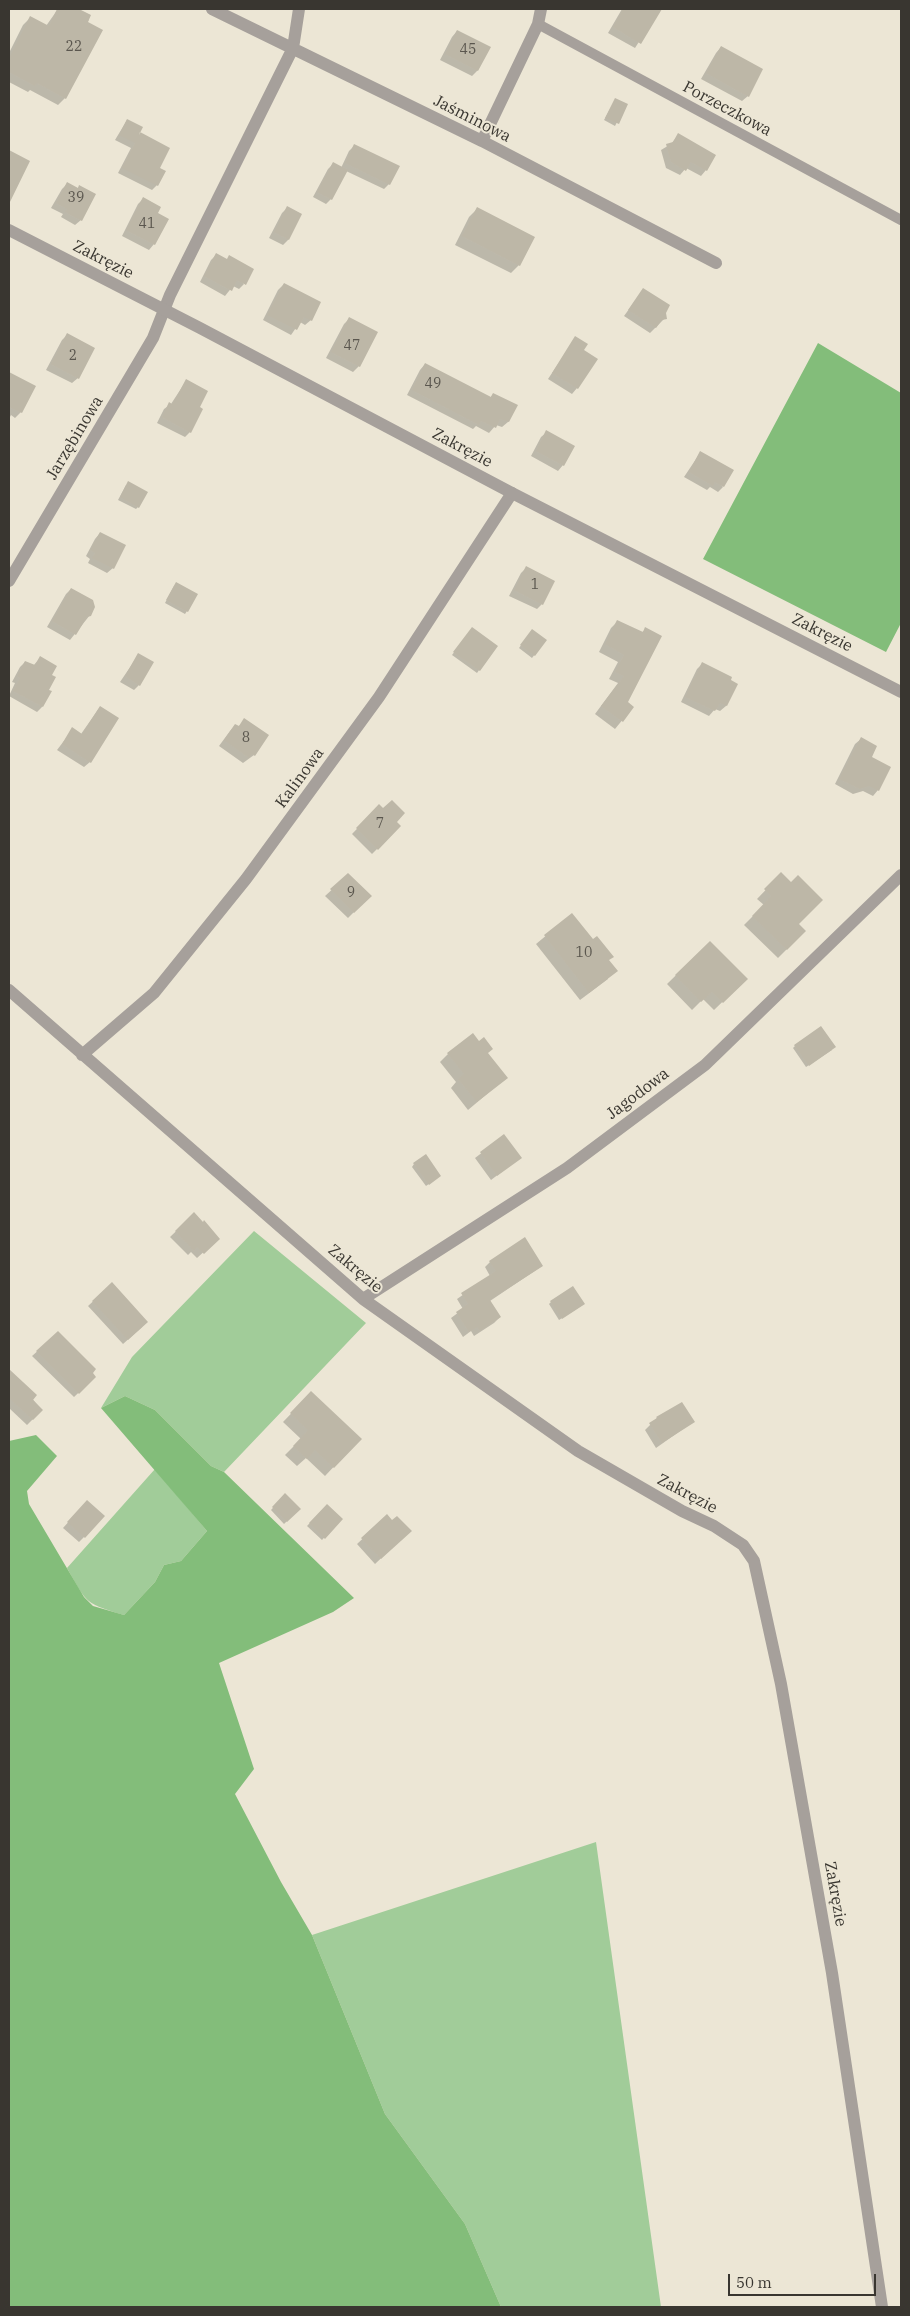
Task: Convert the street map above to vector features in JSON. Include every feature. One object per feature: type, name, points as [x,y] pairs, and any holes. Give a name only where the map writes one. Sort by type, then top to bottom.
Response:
[{"type":"street","name":"Jaśminowa","points":[[212,9],[482,141],[716,263]]},
{"type":"street","name":"Jarzębinowa","points":[[9,581],[153,338],[293,48],[299,9]]},
{"type":"street","points":[[482,141],[538,24],[541,9]]},
{"type":"street","name":"Zakręzie","points":[[9,230],[512,493],[901,692]]},
{"type":"street","name":"Kalinowa","points":[[82,1055],[154,993],[246,879],[379,697],[512,493]]},
{"type":"street","name":"Jagodowa","points":[[363,1299],[567,1168],[705,1065],[901,875]]},
{"type":"street","name":"Zakręzie","points":[[9,990],[363,1299],[578,1451],[682,1511],[714,1526],[744,1545],[754,1561],[781,1684],[832,1973],[882,2307]]},
{"type":"lane","name":"Porzeczkowa","points":[[538,24],[901,220]]},
{"type":"green space","points":[[818,343],[901,393],[901,623],[886,652],[703,559]]},
{"type":"green space","points":[[254,1231],[366,1323],[224,1472],[211,1466],[155,1410],[125,1396],[101,1408],[132,1357]]},
{"type":"green space","points":[[125,1396],[155,1410],[211,1466],[224,1472],[354,1598],[333,1612],[219,1663],[254,1769],[235,1794],[281,1882],[312,1935],[385,2114],[465,2224],[501,2307],[9,2307],[9,1441],[36,1435],[57,1456],[27,1491],[29,1504],[84,1597],[93,1606],[124,1615],[155,1582],[164,1565],[181,1561],[207,1531],[101,1408]]},
{"type":"green space","points":[[155,1469],[207,1531],[181,1561],[164,1565],[155,1582],[124,1615],[101,1608],[88,1600],[67,1568]]},
{"type":"green space","points":[[596,1842],[661,2307],[501,2307],[465,2224],[385,2114],[312,1935]]},
{"type":"building","points":[[57,9],[79,9],[91,15],[88,22],[103,30],[66,99],[37,83],[35,86],[9,72],[9,58],[30,16],[49,26]]},
{"type":"building","points":[[623,9],[662,9],[641,44],[613,27]]},
{"type":"building","points":[[457,30],[491,47],[478,71],[445,54]]},
{"type":"building","points":[[721,46],[763,69],[749,97],[706,73]]},
{"type":"building","points":[[615,98],[628,104],[619,124],[605,118]]},
{"type":"building","points":[[127,119],[143,127],[140,132],[170,148],[160,168],[166,171],[158,186],[122,168],[135,143],[119,135]]},
{"type":"building","points":[[678,133],[716,155],[707,171],[691,162],[686,171],[671,162],[666,144],[673,142]]},
{"type":"building","points":[[354,144],[400,166],[390,185],[345,163]]},
{"type":"building","points":[[9,150],[30,161],[9,204]]},
{"type":"building","points":[[333,162],[348,170],[332,200],[317,192]]},
{"type":"building","points":[[67,182],[78,188],[79,185],[96,194],[82,221],[65,212],[67,209],[56,203]]},
{"type":"building","points":[[143,197],[161,207],[158,213],[169,219],[155,245],[126,230]]},
{"type":"building","points":[[287,206],[302,214],[289,240],[274,232]]},
{"type":"building","points":[[477,207],[535,237],[520,266],[462,236]]},
{"type":"building","points":[[216,253],[227,259],[229,255],[254,269],[246,285],[237,280],[232,291],[204,276]]},
{"type":"building","points":[[284,283],[321,302],[312,321],[304,317],[297,330],[267,315]]},
{"type":"building","points":[[643,288],[670,305],[666,313],[667,319],[662,320],[656,328],[628,310]]},
{"type":"building","points":[[349,317],[378,332],[360,367],[331,352]]},
{"type":"building","points":[[67,333],[95,348],[79,379],[51,364]]},
{"type":"building","points":[[575,336],[588,344],[584,350],[598,359],[578,389],[552,373]]},
{"type":"building","points":[[425,363],[491,397],[493,393],[518,405],[509,422],[500,419],[496,428],[481,421],[479,425],[412,390]]},
{"type":"building","points":[[9,372],[36,386],[22,413],[9,407]]},
{"type":"building","points":[[186,379],[208,391],[200,407],[203,409],[191,433],[162,417],[169,402],[172,404]]},
{"type":"building","points":[[546,430],[575,446],[564,466],[536,451]]},
{"type":"building","points":[[700,451],[734,470],[724,487],[715,482],[713,486],[689,472]]},
{"type":"building","points":[[128,481],[148,492],[139,508],[120,497]]},
{"type":"building","points":[[100,532],[126,545],[114,569],[92,558],[95,553],[90,550]]},
{"type":"building","points":[[526,566],[555,581],[543,605],[514,590]]},
{"type":"building","points":[[176,582],[198,594],[188,612],[166,600]]},
{"type":"building","points":[[71,588],[93,600],[95,607],[91,616],[87,617],[76,635],[52,621]]},
{"type":"building","points":[[617,620],[643,632],[645,627],[662,636],[628,702],[634,707],[623,722],[601,706],[624,676],[615,672],[624,655],[605,644]]},
{"type":"building","points":[[472,627],[498,646],[480,671],[453,652]]},
{"type":"building","points":[[532,629],[547,640],[535,656],[520,645]]},
{"type":"building","points":[[138,653],[154,662],[140,686],[125,676]]},
{"type":"building","points":[[40,656],[57,666],[52,675],[56,677],[49,690],[52,691],[43,707],[13,691],[20,678],[17,676],[25,661],[35,665]]},
{"type":"building","points":[[702,662],[732,677],[731,680],[738,684],[727,706],[720,703],[715,711],[685,697]]},
{"type":"building","points":[[100,706],[119,718],[91,763],[62,744],[72,727],[82,734]]},
{"type":"building","points":[[244,718],[269,735],[255,756],[252,754],[249,758],[224,740],[235,724],[239,726]]},
{"type":"building","points":[[861,737],[877,746],[872,757],[891,767],[879,791],[869,786],[860,789],[839,779]]},
{"type":"building","points":[[392,800],[405,813],[397,822],[401,826],[378,850],[356,828],[379,804],[383,808]]},
{"type":"building","points":[[781,872],[791,882],[798,875],[823,900],[799,924],[806,931],[787,950],[752,916],[771,896],[764,889]]},
{"type":"building","points":[[348,873],[372,896],[354,913],[330,889]]},
{"type":"building","points":[[572,913],[593,939],[597,936],[614,957],[609,960],[618,971],[589,993],[544,935]]},
{"type":"building","points":[[710,941],[748,979],[723,1003],[712,992],[701,1002],[675,975]]},
{"type":"building","points":[[821,1026],[836,1047],[809,1066],[794,1045]]},
{"type":"building","points":[[473,1033],[479,1041],[484,1037],[493,1049],[488,1053],[508,1078],[477,1102],[458,1079],[464,1074],[447,1053]]},
{"type":"building","points":[[504,1134],[522,1158],[497,1176],[480,1152]]},
{"type":"building","points":[[426,1154],[441,1176],[429,1185],[413,1163]]},
{"type":"building","points":[[194,1212],[203,1222],[204,1220],[220,1239],[204,1254],[197,1247],[194,1251],[175,1231]]},
{"type":"building","points":[[525,1237],[543,1266],[490,1300],[501,1317],[480,1331],[477,1327],[469,1332],[456,1312],[468,1304],[461,1293],[496,1271],[489,1261]]},
{"type":"building","points":[[112,1282],[148,1322],[128,1340],[92,1301]]},
{"type":"building","points":[[573,1286],[585,1304],[562,1319],[550,1301]]},
{"type":"building","points":[[58,1331],[96,1369],[93,1373],[96,1377],[79,1394],[36,1351]]},
{"type":"building","points":[[9,1369],[37,1395],[33,1400],[43,1410],[33,1420],[9,1398]]},
{"type":"building","points":[[311,1391],[362,1439],[334,1468],[315,1450],[307,1459],[293,1446],[308,1430],[290,1413]]},
{"type":"building","points":[[682,1402],[695,1422],[662,1443],[649,1423]]},
{"type":"building","points":[[285,1493],[301,1509],[287,1522],[272,1507]]},
{"type":"building","points":[[87,1500],[105,1516],[85,1538],[67,1522]]},
{"type":"building","points":[[327,1504],[343,1519],[325,1539],[309,1523]]},
{"type":"building","points":[[387,1514],[392,1520],[397,1516],[412,1531],[381,1559],[361,1538]]}]
